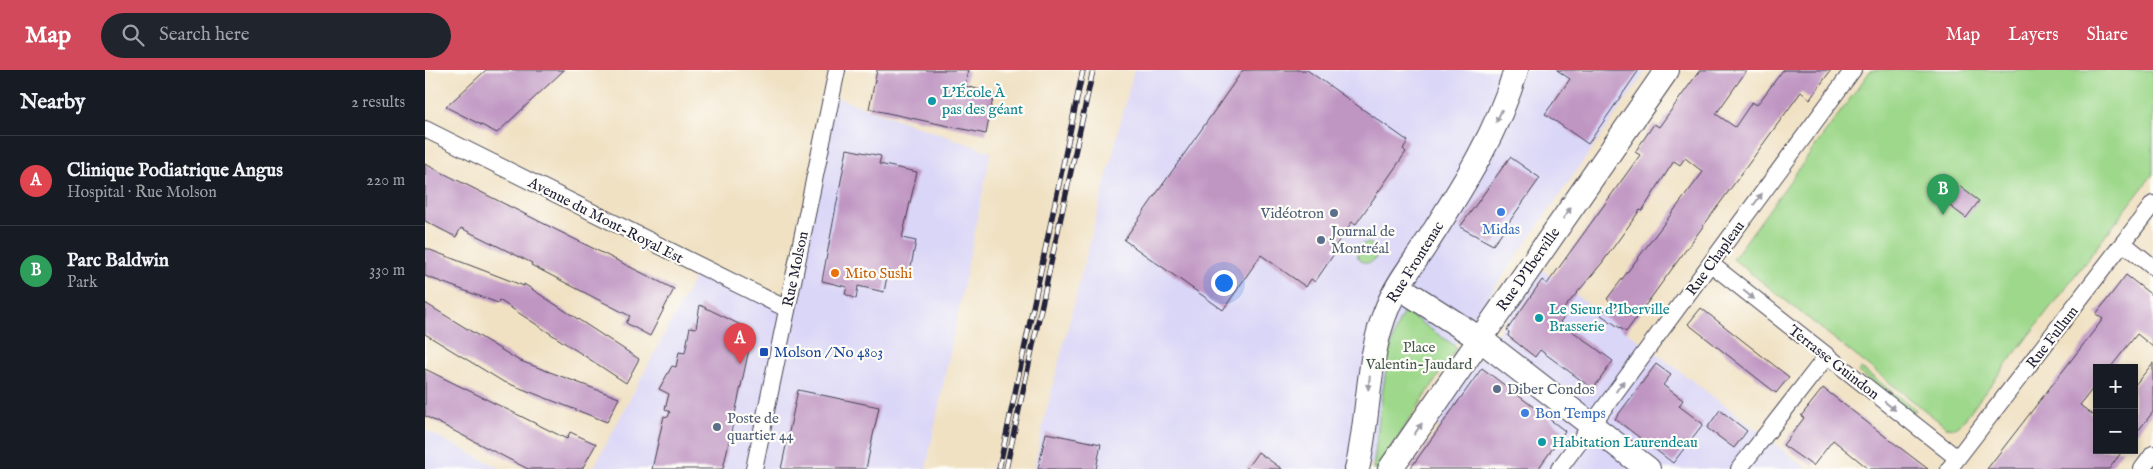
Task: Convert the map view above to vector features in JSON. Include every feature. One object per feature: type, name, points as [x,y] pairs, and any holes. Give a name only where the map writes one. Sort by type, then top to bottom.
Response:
[{"type":"main road","name":"Rue Frontenac","points":[[1357,469],[1377,339],[1388,304],[1478,162],[1508,97],[1516,70]]},
{"type":"main road","name":"Rue D'Iberville","points":[[1390,469],[1667,70]]},
{"type":"main road","points":[[1399,287],[1480,340],[1648,469]]},
{"type":"street","name":"Rue Molson","points":[[754,469],[837,70]]},
{"type":"street","name":"Rue Chapleau","points":[[1559,469],[1853,70]]},
{"type":"street","name":"Avenue du Mont-Royal Est","points":[[425,129],[787,309]]},
{"type":"street","name":"Rue Fullum","points":[[1953,464],[2153,204]]},
{"type":"street","points":[[2123,243],[2153,267]]},
{"type":"street","name":"Terrasse Guindon","points":[[1711,264],[1826,357],[1953,464]]},
{"type":"street","points":[[1739,469],[1826,357]]},
{"type":"street","points":[[2142,469],[2153,454]]},
{"type":"shaded area","points":[[1134,70],[1647,70],[1368,469],[1034,469],[1044,420]]},
{"type":"shaded area","points":[[832,96],[991,152],[926,469],[593,469],[700,267],[786,309]]},
{"type":"shaded area","points":[[1542,270],[1656,353],[1808,469],[1493,469],[1434,423]]},
{"type":"shaded area","points":[[425,430],[502,469],[425,469]]},
{"type":"green space","points":[[1871,70],[2153,70],[2153,174],[1959,426],[1955,428],[1946,427],[1733,259]]},
{"type":"green space","points":[[1367,243],[1374,246],[1377,253],[1374,260],[1367,263],[1360,260],[1357,253],[1360,246]]},
{"type":"green space","name":"Place Valentin-Jaudard","points":[[1404,312],[1455,346],[1456,349],[1377,469],[1373,469],[1387,365],[1397,326]]},
{"type":"green space","points":[[1861,368],[1916,410],[1912,414],[1858,372]]},
{"type":"building","points":[[486,70],[564,70],[497,133],[446,107]]},
{"type":"building","name":"L'École À pas des géant","points":[[877,70],[968,70],[965,86],[994,93],[986,134],[869,109]]},
{"type":"building","points":[[1243,70],[1307,70],[1408,141],[1403,149],[1406,152],[1356,224],[1352,222],[1333,249],[1336,251],[1315,282],[1311,279],[1306,287],[1261,255],[1223,310],[1124,240]]},
{"type":"building","points":[[1557,70],[1639,70],[1588,144],[1545,114],[1570,79]]},
{"type":"building","points":[[1700,70],[1747,70],[1716,114],[1735,127],[1752,102],[1757,105],[1783,70],[1831,70],[1810,99],[1801,92],[1626,332],[1601,315],[1611,302],[1607,299],[1703,172],[1685,158],[1680,165],[1674,161],[1642,211],[1640,210],[1602,263],[1561,312],[1565,315],[1560,322],[1613,361],[1593,389],[1540,350],[1535,357],[1508,336],[1509,332],[1507,330],[1542,280],[1547,284],[1640,155],[1635,152],[1654,124],[1659,127]]},
{"type":"building","points":[[847,149],[881,156],[879,164],[917,172],[902,238],[916,241],[909,276],[888,271],[884,292],[858,286],[856,299],[845,294],[847,287],[822,281]]},
{"type":"building","points":[[1510,157],[1540,178],[1493,245],[1460,227]]},
{"type":"building","points":[[425,164],[674,289],[650,336],[626,323],[630,316],[531,265],[532,263],[461,228],[456,237],[425,221]]},
{"type":"building","points":[[1943,174],[1979,201],[1966,218],[1930,191]]},
{"type":"building","points":[[425,248],[524,286],[524,284],[639,359],[626,383],[499,300],[498,303],[425,276]]},
{"type":"building","points":[[2126,275],[2153,296],[2153,347],[2137,334],[2113,364],[2093,364],[2093,388],[2080,405],[2093,415],[2093,454],[2120,454],[2109,469],[1987,469],[2103,319],[2096,314]]},
{"type":"building","points":[[425,303],[518,360],[619,398],[607,422],[502,381],[425,334]]},
{"type":"building","points":[[700,305],[753,331],[723,469],[652,469],[664,416],[668,417],[670,412],[665,409],[669,394],[659,389],[672,366],[676,367],[679,352],[685,353],[690,327],[696,328]]},
{"type":"building","points":[[1701,308],[1789,377],[1776,393],[1688,324]]},
{"type":"building","points":[[2153,363],[2153,412],[2138,431],[2138,409],[2138,381]]},
{"type":"building","points":[[1656,364],[1671,375],[1663,385],[1683,400],[1679,406],[1703,424],[1673,463],[1615,419]]},
{"type":"building","points":[[1482,368],[1565,431],[1538,469],[1410,469]]},
{"type":"building","points":[[425,369],[567,439],[570,432],[596,444],[582,469],[528,469],[425,416]]},
{"type":"building","points":[[1823,388],[1928,469],[1869,469],[1833,440],[1813,466],[1783,445],[1804,418],[1801,416]]},
{"type":"building","points":[[798,390],[879,407],[866,469],[781,469]]},
{"type":"building","points":[[1720,410],[1747,431],[1734,448],[1707,428]]},
{"type":"building","points":[[1046,433],[1101,444],[1096,469],[1038,469]]},
{"type":"building","points":[[1258,452],[1282,469],[1246,469]]},
{"type":"railway","points":[[999,469],[1083,70]]},
{"type":"railway","points":[[1006,469],[1093,70]]},
{"type":"place","name":"L'École À pas des géant","points":[[932,101]]},
{"type":"place","name":"Midas","points":[[1501,212]]},
{"type":"place","name":"Vidéotron","points":[[1334,213]]},
{"type":"place","name":"Parc Baldwin","points":[[1943,215]]},
{"type":"place","name":"Journal de Montréal","points":[[1321,240]]},
{"type":"place","name":"Mito Sushi","points":[[835,273]]},
{"type":"place","name":"Le Sieur d'Iberville Brasserie","points":[[1539,318]]},
{"type":"place","name":"Molson / No 4803","points":[[764,352]]},
{"type":"place","name":"Clinique Podiatrique Angus","points":[[740,364]]},
{"type":"place","name":"Diber Condos","points":[[1497,389]]},
{"type":"place","name":"Bon Temps","points":[[1525,413]]},
{"type":"place","name":"Poste de quartier 44","points":[[717,427]]},
{"type":"place","name":"Habitation Laurendeau","points":[[1542,442]]}]
